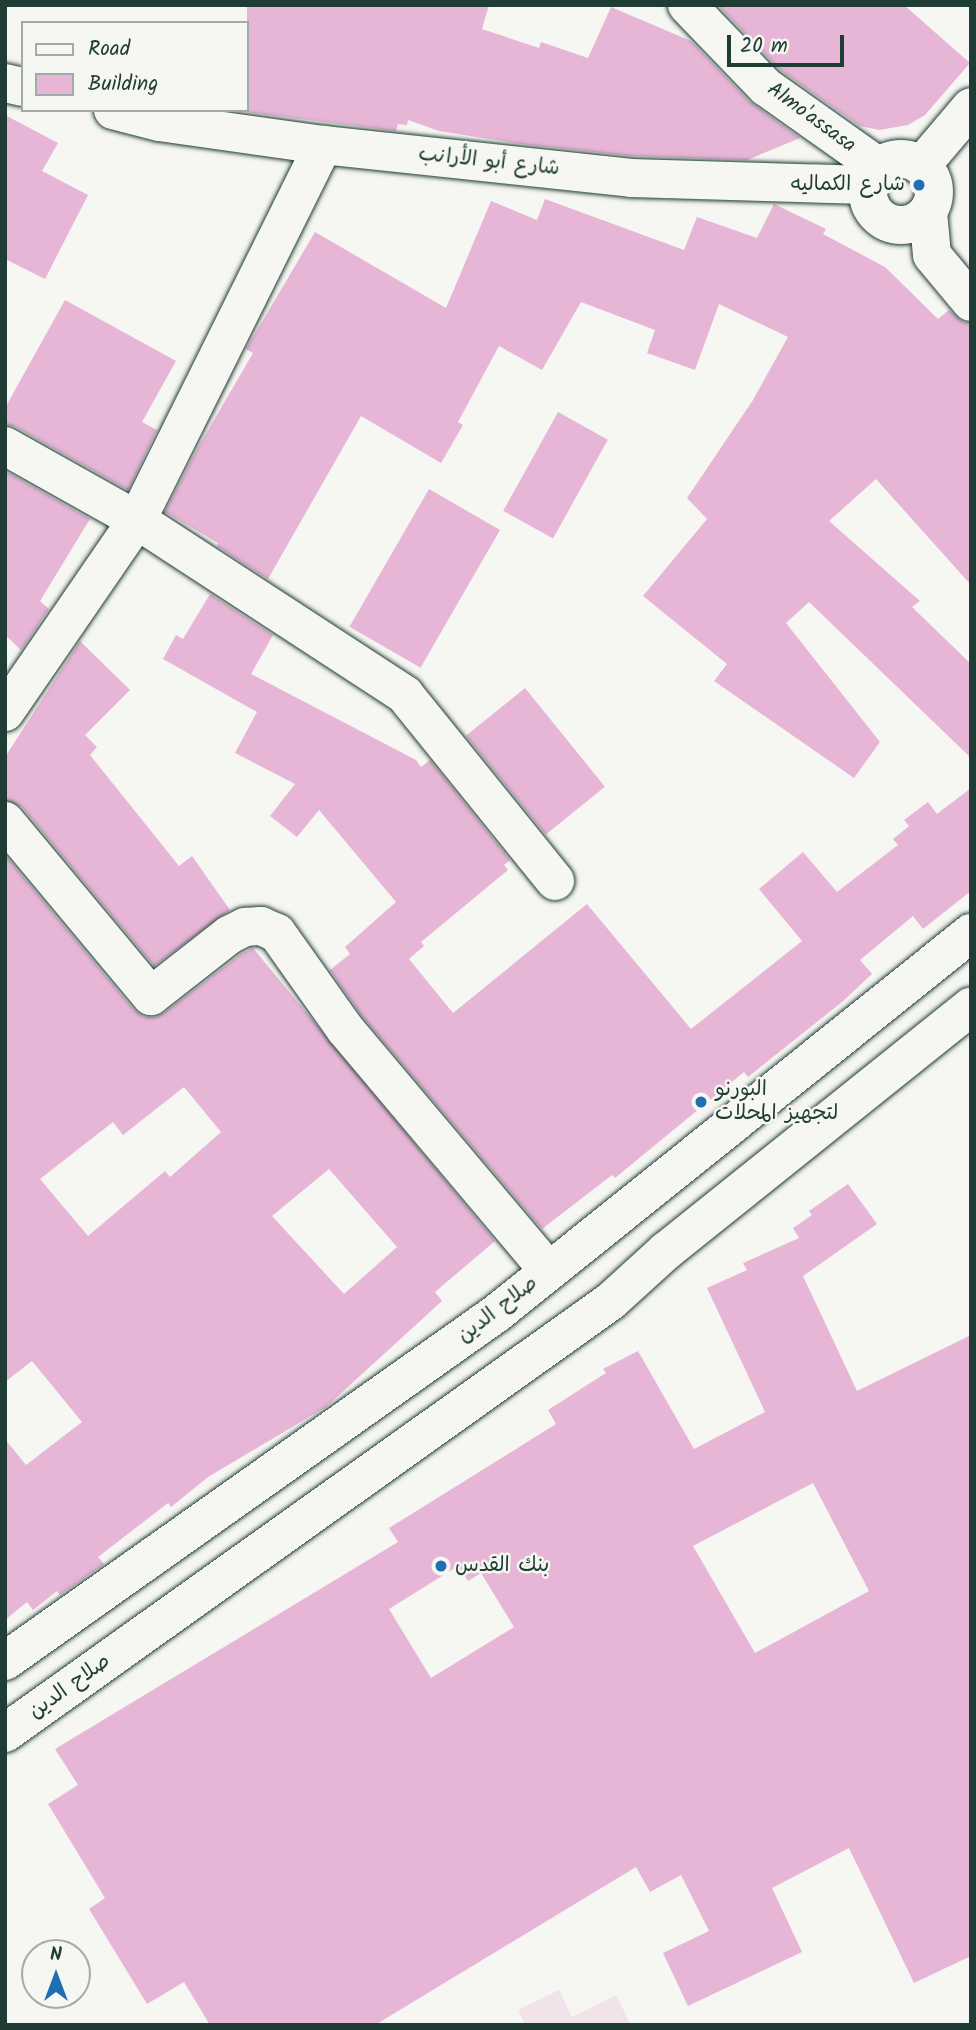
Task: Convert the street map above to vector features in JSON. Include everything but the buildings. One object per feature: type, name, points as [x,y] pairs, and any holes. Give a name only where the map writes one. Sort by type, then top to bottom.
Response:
[{"type":"main road","name":"Almo'assasa","points":[[687,5],[766,87],[873,176]]},
{"type":"main road","points":[[921,166],[971,107]]},
{"type":"main road","name":"شارع أبو الأرانب","points":[[121,112],[159,122],[323,145],[631,178],[873,176]]},
{"type":"main road","points":[[5,712],[137,520],[323,145]]},
{"type":"main road","points":[[928,212],[914,223],[898,226],[887,223],[870,208],[873,176],[900,159],[921,166],[930,177],[934,191],[928,212],[932,256],[971,302]]},
{"type":"main road","points":[[5,446],[137,520],[405,695],[555,881]]},
{"type":"main road","points":[[5,821],[152,996],[229,935],[245,928],[261,926],[277,933],[345,1029],[548,1270]]},
{"type":"main road","name":"صلاح الدين","points":[[5,1661],[486,1321],[971,933]]},
{"type":"main road","name":"صلاح الدين","points":[[5,1733],[611,1301],[666,1251],[971,1007]]},
{"type":"shaded area","points":[[559,1990],[572,2017],[616,1995],[631,2025],[525,2025],[518,2010]]},
{"type":"place","name":"شارع الكماليه","points":[[919,185]]},
{"type":"place","name":"البورنو لتجهيز المحلات","points":[[701,1102]]},
{"type":"place","name":"بنك القدس","points":[[441,1566]]}]
